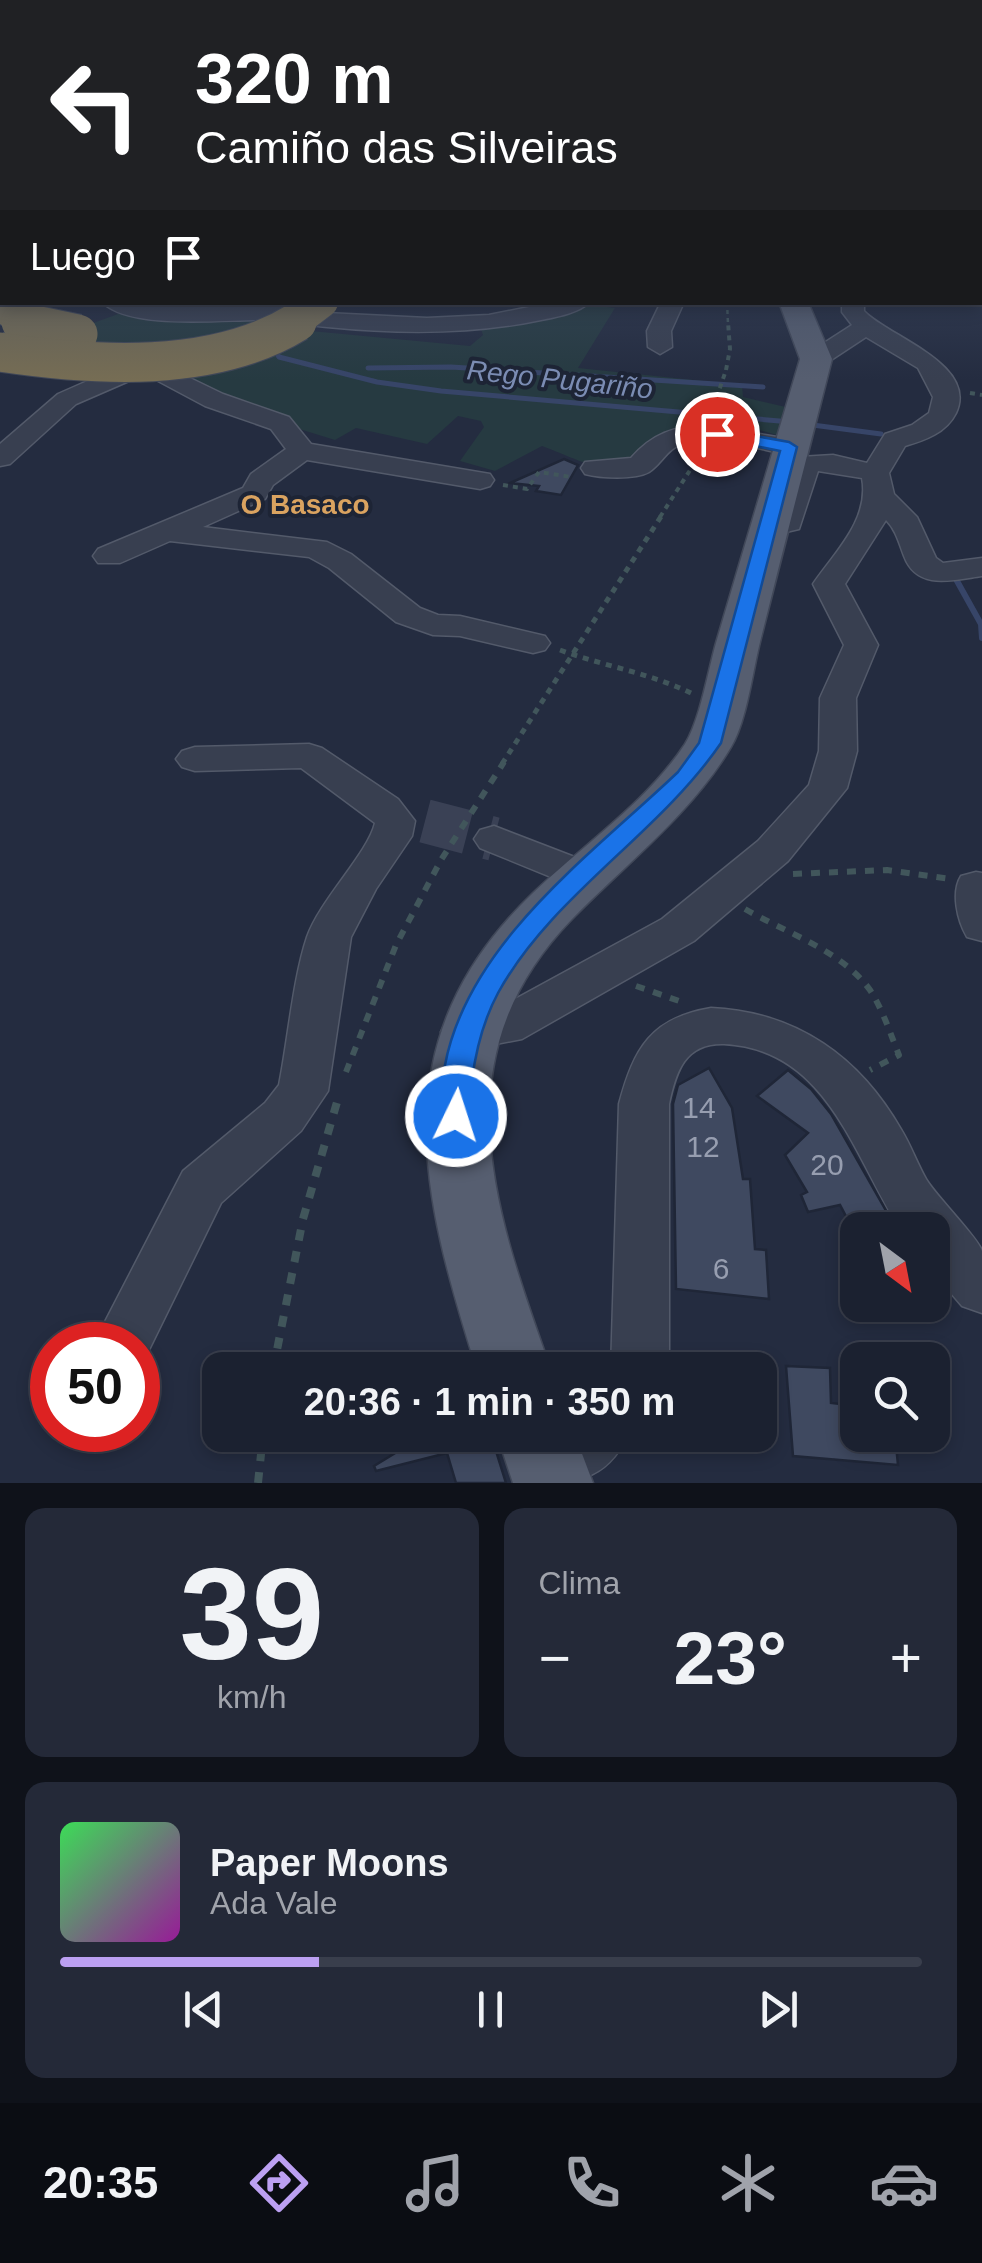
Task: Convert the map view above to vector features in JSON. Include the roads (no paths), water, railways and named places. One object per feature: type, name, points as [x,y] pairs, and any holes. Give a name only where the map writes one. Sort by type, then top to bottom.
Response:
[{"type":"highway","points":[[0,334],[15,305]]},
{"type":"highway","points":[[0,364],[33,305]]},
{"type":"highway","points":[[0,307],[33,326],[110,336],[206,328],[269,305]]},
{"type":"highway","points":[[0,352],[86,364],[173,358],[267,336],[310,315],[320,305]]},
{"type":"main road","points":[[508,1352],[479,1270],[456,1148],[456,1084],[465,1032],[487,987],[527,932],[686,777],[710,743],[816,359],[794,305]]},
{"type":"street","points":[[132,305],[163,310]]},
{"type":"street","points":[[90,325],[118,314],[163,310],[439,325],[569,305]]},
{"type":"street","points":[[660,347],[660,330],[672,305]]},
{"type":"street","points":[[465,1032],[505,1026],[678,930],[764,858],[827,788],[838,751],[838,698],[861,645],[829,584],[866,532],[878,485],[896,440],[933,428],[946,410],[933,370],[866,328],[853,312],[853,305]]},
{"type":"street","points":[[90,325],[146,365],[214,400],[280,423],[302,451],[480,480]]},
{"type":"street","points":[[66,399],[90,325]]},
{"type":"street","points":[[816,359],[866,328]]},
{"type":"street","points":[[0,458],[66,399],[146,365]]},
{"type":"street","points":[[595,468],[639,466],[666,440],[794,432]]},
{"type":"street","points":[[109,556],[255,493],[261,480],[302,451]]},
{"type":"street","points":[[769,527],[788,523],[803,471],[810,463],[833,463],[878,485],[906,523],[922,563],[937,574],[982,567]]},
{"type":"street","points":[[168,532],[316,549],[340,561],[408,615],[433,625],[460,626],[534,643]]},
{"type":"street","points":[[134,1322],[202,1187],[283,1117],[303,1091],[330,937],[357,884],[392,836],[410,821],[384,808],[309,756],[195,758]]},
{"type":"street","points":[[494,838],[583,876]]},
{"type":"street","points":[[640,1352],[644,1104],[652,1069],[672,1036],[703,1026],[758,1029],[810,1054],[850,1093],[884,1144],[909,1198],[982,1288]]},
{"type":"waterway","name":"Rego Pugariño","points":[[272,345],[279,357],[377,382],[791,422]]},
{"type":"waterway","points":[[368,368],[451,367],[763,387]]},
{"type":"waterway","name":"Rego Pugariño","points":[[805,424],[881,434]]},
{"type":"waterway","name":"Rego Pugariño","points":[[957,581],[981,624],[982,638]]},
{"type":"tunnel","points":[[425,821],[494,839]]},
{"type":"district","name":"O Basaco","points":[[305,504]]}]
